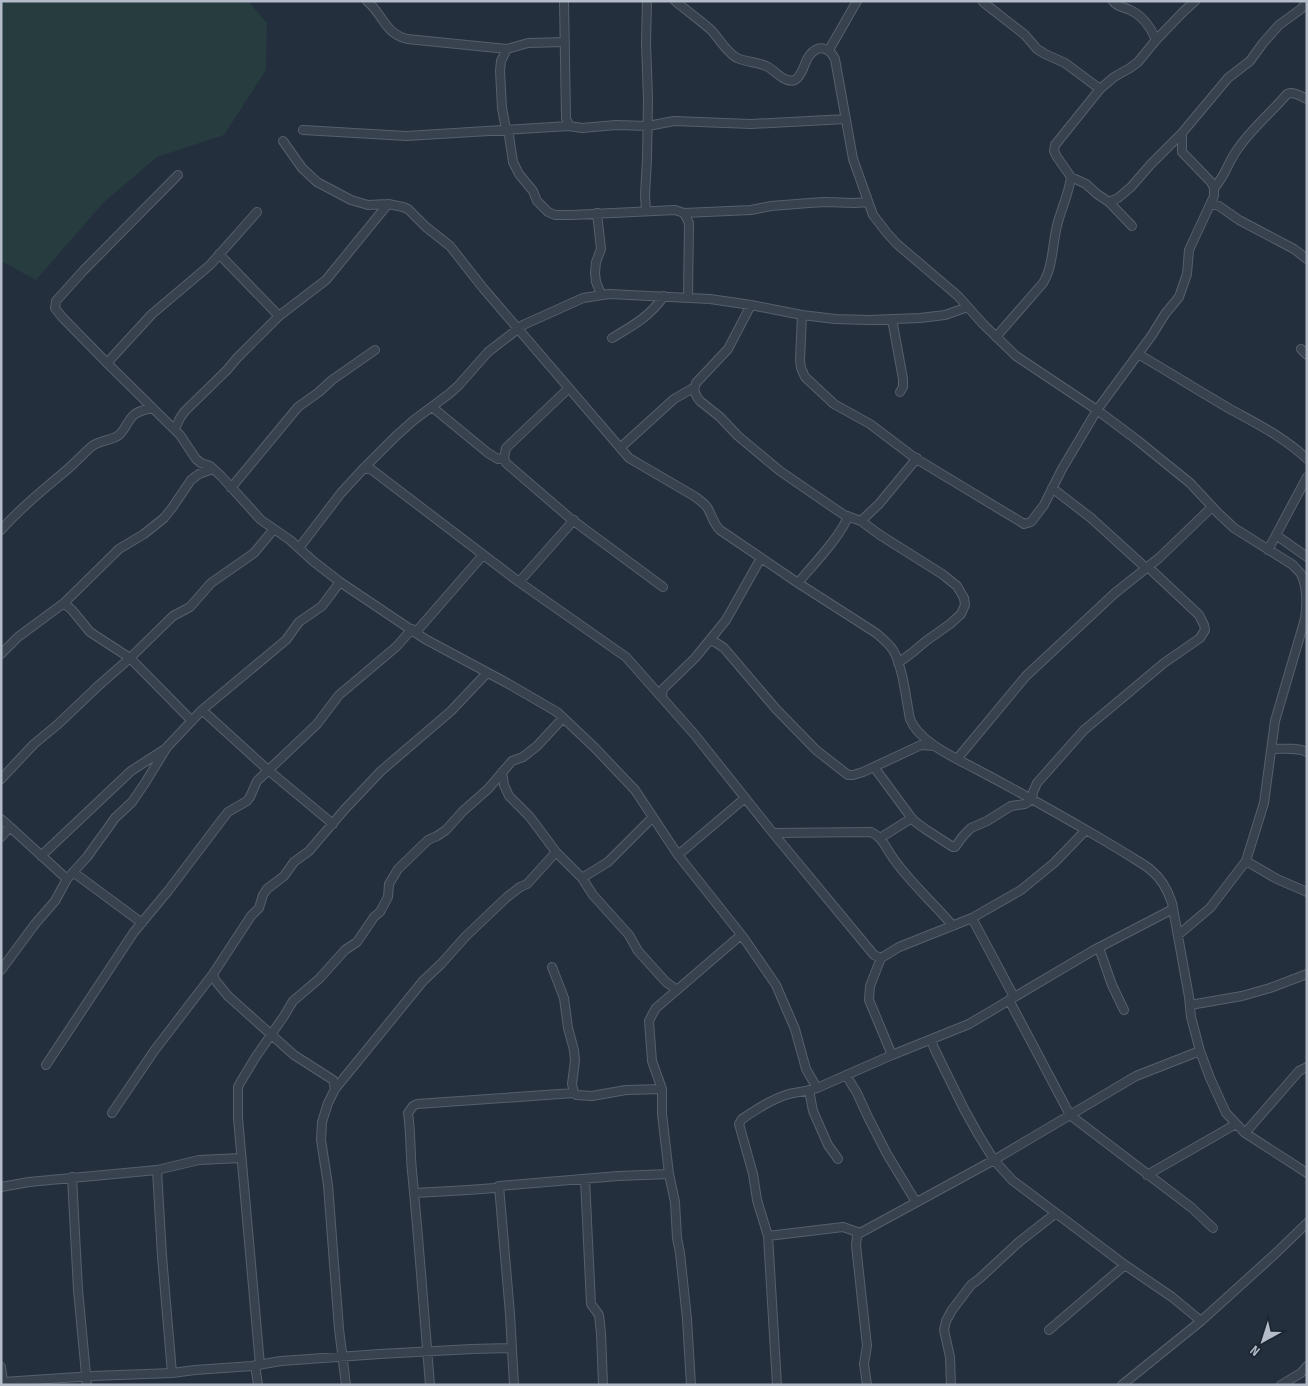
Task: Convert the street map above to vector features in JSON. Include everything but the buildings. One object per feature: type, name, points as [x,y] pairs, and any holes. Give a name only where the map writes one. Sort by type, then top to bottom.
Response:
[{"type":"street","points":[[367,1],[386,25],[401,37],[507,49],[528,43],[565,42]]},
{"type":"street","points":[[564,1],[566,118],[569,126]]},
{"type":"street","points":[[646,211],[648,126],[647,1]]},
{"type":"street","points":[[675,1],[712,31],[736,58],[768,66],[790,81],[796,79],[802,73],[808,57],[813,52],[824,48],[830,50],[835,60],[853,160],[873,215],[886,233],[958,296],[1016,356],[1096,410],[1190,483],[1234,528],[1302,571]]},
{"type":"street","points":[[830,50],[857,1]]},
{"type":"street","points":[[1113,1],[1116,5],[1135,13],[1145,21],[1152,30],[1156,40]]},
{"type":"street","points":[[1132,226],[1109,202],[1086,184],[1071,177],[1054,151],[1055,145],[1100,89],[1114,77],[1134,65],[1195,1]]},
{"type":"street","points":[[983,2],[1025,35],[1037,50],[1065,63],[1100,89]]},
{"type":"street","points":[[1109,202],[1118,198],[1131,187],[1182,133],[1228,78],[1250,61],[1279,25],[1307,2]]},
{"type":"street","points":[[507,49],[501,61],[500,71],[502,108],[513,162],[537,201],[543,208],[555,215],[675,210],[684,213],[751,210],[809,202],[868,202]]},
{"type":"street","points":[[1214,188],[1229,166],[1236,151],[1288,94],[1292,92],[1307,99]]},
{"type":"street","points":[[303,130],[406,136],[569,126],[582,128],[616,125],[648,126],[674,121],[751,124],[846,119]]},
{"type":"street","points":[[1182,133],[1182,152]]},
{"type":"street","points":[[284,141],[302,168],[317,182],[350,200],[368,205],[388,204],[408,209],[426,227],[450,246],[483,288],[629,458],[701,501],[707,507],[715,525],[720,530],[876,634],[893,650],[898,662],[913,727],[923,742],[936,746],[1086,830],[1151,870],[1160,879],[1172,903],[1192,1017],[1200,1051],[1226,1113],[1245,1133],[1307,1173]]},
{"type":"street","points":[[802,315],[800,360],[804,377],[834,404],[870,424],[917,458],[1024,524],[1031,522],[1044,505],[1075,445],[1096,410],[1179,297],[1187,274],[1190,245],[1215,202],[1214,188],[1182,152],[1168,148]]},
{"type":"street","points":[[178,175],[83,271],[56,301],[55,308],[106,363],[175,429],[192,455],[201,463],[210,466],[261,520],[290,540],[340,582],[425,639],[556,712],[594,747],[635,790],[678,855],[741,935],[776,986],[795,1029],[813,1089],[813,1111],[828,1145],[838,1159]]},
{"type":"street","points":[[996,337],[1047,275],[1058,222],[1071,177]]},
{"type":"street","points":[[1215,202],[1239,220],[1294,249],[1307,260]]},
{"type":"street","points":[[175,429],[185,411],[227,370],[236,358],[279,316],[326,280],[388,204]]},
{"type":"street","points":[[106,363],[152,314],[210,264],[257,212]]},
{"type":"street","points":[[684,213],[689,223],[688,298]]},
{"type":"street","points":[[597,214],[601,249],[596,262],[595,273],[596,282],[601,294]]},
{"type":"street","points":[[219,254],[279,316]]},
{"type":"street","points":[[299,548],[336,500],[369,467],[396,436],[458,386],[488,352],[518,328],[575,301],[601,294],[710,299],[835,320],[920,318],[945,315],[968,307]]},
{"type":"street","points":[[612,338],[643,320],[656,308],[664,296]]},
{"type":"street","points":[[751,305],[728,349],[696,383],[694,390],[696,397],[720,417],[738,436],[780,471],[844,515],[861,521],[942,574],[957,586],[964,598],[961,614],[898,662]]},
{"type":"street","points":[[892,319],[903,378],[903,387],[900,392]]},
{"type":"street","points":[[231,488],[298,407],[374,350]]},
{"type":"street","points":[[1138,354],[1264,428],[1307,459]]},
{"type":"street","points":[[620,448],[674,399],[695,386]]},
{"type":"street","points":[[569,388],[506,448],[504,458],[506,463],[574,520],[663,587]]},
{"type":"street","points":[[432,407],[488,454],[498,459],[504,458]]},
{"type":"street","points":[[1,530],[12,517],[64,473],[92,446],[118,436],[134,414],[153,408]]},
{"type":"street","points":[[861,521],[879,504],[917,458]]},
{"type":"street","points":[[369,467],[519,582],[626,658],[660,691],[773,833],[874,955],[880,958]]},
{"type":"street","points":[[1,654],[18,637],[64,603],[119,549],[144,534],[164,518],[191,480],[199,474],[213,469]]},
{"type":"street","points":[[1268,550],[1307,477]]},
{"type":"street","points":[[874,767],[912,818],[925,829],[955,847],[962,836],[972,828],[1012,806],[1025,804],[1032,799],[1037,783],[1084,730],[1164,664],[1200,638],[1205,630],[1199,615],[1091,518],[1052,488]]},
{"type":"street","points":[[957,758],[1026,676],[1115,593],[1147,568],[1212,507]]},
{"type":"street","points":[[798,583],[833,541],[844,526],[848,516]]},
{"type":"street","points":[[519,582],[574,520]]},
{"type":"street","points":[[1,779],[34,744],[130,658],[173,616],[195,602],[211,583],[254,553],[274,530]]},
{"type":"street","points":[[1276,535],[1307,558]]},
{"type":"street","points":[[1178,935],[1210,908],[1246,861],[1264,803],[1276,721],[1305,619],[1307,603],[1300,553]]},
{"type":"street","points":[[46,1065],[134,932],[228,812],[247,801],[257,781],[317,724],[339,695],[413,631],[483,555]]},
{"type":"street","points":[[660,691],[691,661],[726,620],[761,558]]},
{"type":"street","points":[[40,856],[131,771],[167,747],[202,710],[286,640],[299,622],[322,606],[340,582]]},
{"type":"street","points":[[64,603],[90,632],[130,658],[192,721]]},
{"type":"street","points":[[710,640],[724,648],[776,709],[816,750],[848,775],[874,767],[923,742]]},
{"type":"street","points":[[112,1112],[154,1051],[213,974],[259,908],[267,889],[284,876],[294,862],[308,851],[381,771],[451,711],[487,673]]},
{"type":"street","points":[[202,710],[268,770],[333,824]]},
{"type":"street","points":[[258,1385],[238,1118],[238,1087],[293,1001],[319,979],[345,950],[357,942],[374,917],[380,912],[388,897],[390,884],[398,870],[428,840],[446,830],[463,811],[488,789],[512,761],[523,757],[537,746],[563,718]]},
{"type":"street","points":[[1,970],[35,924],[56,901],[67,879],[87,857],[116,818],[132,802],[167,747]]},
{"type":"street","points":[[1272,749],[1303,750],[1307,752]]},
{"type":"street","points":[[502,772],[504,785],[509,796],[530,817],[556,852],[582,878],[593,895],[629,935],[638,950],[666,982],[677,990]]},
{"type":"street","points":[[678,855],[745,798]]},
{"type":"street","points":[[582,878],[608,862],[653,817]]},
{"type":"street","points":[[880,838],[912,818]]},
{"type":"street","points":[[1,819],[67,879]]},
{"type":"street","points":[[1,837],[10,827]]},
{"type":"street","points":[[892,1055],[869,1000],[870,986],[880,958],[890,951],[972,918],[1021,890],[1054,863],[1086,830]]},
{"type":"street","points":[[773,833],[871,832],[880,838],[902,870],[953,926]]},
{"type":"street","points":[[346,1385],[339,1329],[329,1192],[321,1140],[322,1122],[328,1103],[335,1089],[423,981],[507,897],[527,884],[556,852]]},
{"type":"street","points":[[1246,861],[1277,879],[1307,892]]},
{"type":"street","points":[[73,872],[142,923]]},
{"type":"street","points":[[777,1385],[768,1236],[739,1124],[742,1119],[770,1102],[790,1094],[813,1089],[969,1024],[1099,948],[1173,909]]},
{"type":"street","points":[[972,918],[1070,1115],[1192,1208],[1213,1228]]},
{"type":"street","points":[[691,1385],[687,1319],[677,1238],[675,1202],[669,1174],[662,1114],[662,1089],[652,1061],[649,1021],[656,1008],[741,935]]},
{"type":"street","points":[[1099,948],[1112,986],[1124,1010]]},
{"type":"street","points":[[552,967],[564,998],[568,1028],[574,1050],[575,1061],[572,1084],[574,1093]]},
{"type":"street","points":[[213,974],[215,980],[228,996],[294,1055],[333,1080],[335,1089]]},
{"type":"street","points":[[1190,1005],[1252,993],[1307,974]]},
{"type":"street","points":[[930,1040],[964,1109],[994,1160],[1012,1180],[1125,1265],[1172,1297],[1201,1321]]},
{"type":"street","points":[[867,1385],[864,1364],[867,1346],[856,1245],[857,1236],[994,1160],[1136,1076],[1200,1051]]},
{"type":"street","points":[[1245,1133],[1299,1071],[1307,1067]]},
{"type":"street","points":[[846,1075],[887,1154],[916,1202]]},
{"type":"street","points":[[430,1385],[417,1239],[415,1193],[411,1169],[408,1113],[413,1106],[417,1104],[574,1093],[581,1096],[592,1096],[626,1090],[662,1089]]},
{"type":"street","points":[[1147,1175],[1236,1124]]},
{"type":"street","points":[[1,1187],[72,1177],[157,1170],[199,1160],[242,1158]]},
{"type":"street","points":[[157,1170],[172,1373]]},
{"type":"street","points":[[415,1193],[669,1174]]},
{"type":"street","points":[[72,1177],[78,1290],[87,1385]]},
{"type":"street","points":[[585,1179],[591,1304],[598,1315],[600,1324],[603,1385]]},
{"type":"street","points":[[499,1186],[514,1385]]},
{"type":"street","points":[[951,1385],[950,1357],[944,1330],[946,1320],[952,1310],[971,1285],[1019,1242],[1056,1213]]},
{"type":"street","points":[[1122,1385],[1229,1297],[1307,1223]]},
{"type":"street","points":[[768,1236],[843,1227],[860,1233]]},
{"type":"street","points":[[1049,1330],[1125,1265]]},
{"type":"street","points":[[1,1367],[2,1383],[86,1376],[172,1373],[343,1356],[511,1348]]},
{"type":"street","points":[[1281,1385],[1305,1373]]},
{"type":"green space","points":[[1,1],[248,1],[267,23],[266,70],[224,135],[157,157],[103,203],[36,280],[1,261]]}]
